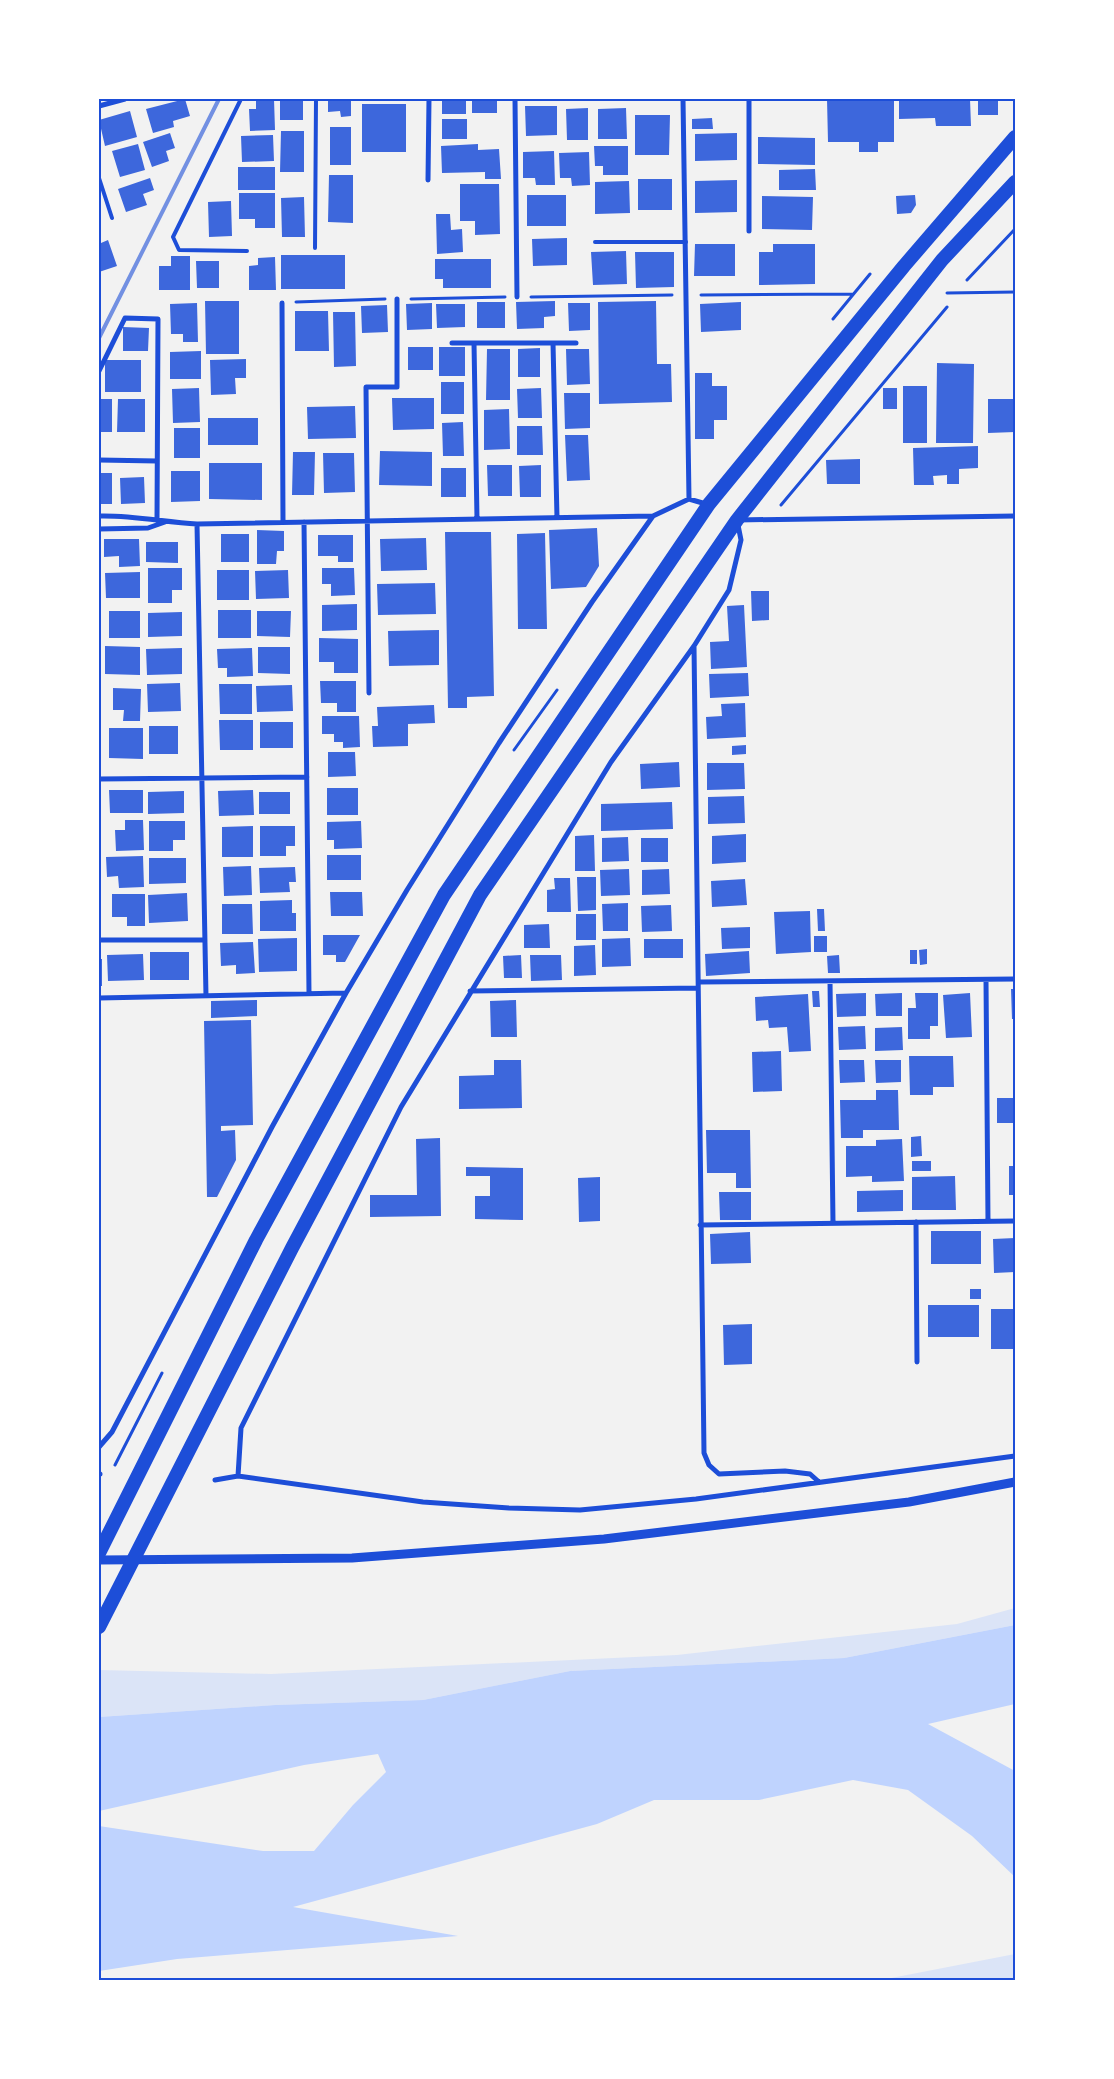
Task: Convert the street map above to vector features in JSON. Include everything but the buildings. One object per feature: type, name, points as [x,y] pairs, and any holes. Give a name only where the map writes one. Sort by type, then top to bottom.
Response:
[{"type":"highway","points":[[99,1553],[256,1240],[444,894],[708,504],[904,266],[1015,137]]},
{"type":"highway","points":[[99,1627],[292,1248],[480,894],[737,520],[942,260],[1015,182]]},
{"type":"street","points":[[99,106],[125,99]]},
{"type":"street","points":[[428,180],[429,99]]},
{"type":"street","points":[[515,99],[517,297]]},
{"type":"street","points":[[684,99],[689,500]]},
{"type":"street","points":[[749,99],[749,232]]},
{"type":"street","points":[[369,693],[366,388],[397,387],[397,299]]},
{"type":"street","points":[[282,303],[283,522]]},
{"type":"street","points":[[99,371],[125,318],[158,319],[157,520]]},
{"type":"street","points":[[452,343],[576,343]]},
{"type":"street","points":[[474,343],[477,519]]},
{"type":"street","points":[[553,343],[557,518]]},
{"type":"street","points":[[99,460],[157,461]]},
{"type":"street","points":[[99,516],[130,515],[166,522],[197,524],[557,518],[653,516],[689,500],[708,504]]},
{"type":"street","points":[[99,1447],[112,1432],[272,1126],[406,890],[499,743],[592,602],[653,516]]},
{"type":"street","points":[[238,1476],[241,1428],[396,1115],[611,762],[694,646],[729,590],[741,540],[737,520],[1015,516]]},
{"type":"street","points":[[99,529],[148,528],[166,522]]},
{"type":"street","points":[[304,522],[309,994]]},
{"type":"street","points":[[197,524],[206,996]]},
{"type":"street","points":[[694,646],[704,1454],[708,1464],[720,1474],[785,1471],[810,1474],[819,1482]]},
{"type":"street","points":[[99,779],[307,777]]},
{"type":"street","points":[[99,940],[205,940]]},
{"type":"street","points":[[699,982],[1015,979]]},
{"type":"street","points":[[986,980],[988,1221]]},
{"type":"street","points":[[830,981],[834,1223]]},
{"type":"street","points":[[470,991],[698,988]]},
{"type":"street","points":[[99,998],[346,993]]},
{"type":"street","points":[[700,1225],[1015,1221]]},
{"type":"street","points":[[916,1222],[917,1362]]},
{"type":"street","points":[[214,1480],[238,1476],[423,1502],[509,1508],[580,1510],[696,1499],[1015,1456]]},
{"type":"street","points":[[99,1560],[352,1558],[604,1539],[909,1502],[1015,1482]]},
{"type":"lane","points":[[241,99],[173,237],[180,250],[247,251]]},
{"type":"lane","points":[[315,248],[316,99]]},
{"type":"lane","points":[[99,178],[112,218]]},
{"type":"lane","points":[[595,242],[686,242]]},
{"type":"path","points":[[967,280],[1015,230]]},
{"type":"path","points":[[947,293],[1015,292]]},
{"type":"path","points":[[282,303],[517,297],[853,294]]},
{"type":"path","points":[[778,508],[947,307]]},
{"type":"shaded area","points":[[1015,1608],[1015,1625],[844,1658],[570,1671],[423,1700],[275,1705],[99,1717],[99,1670],[271,1674],[677,1655],[957,1624]]},
{"type":"shaded area","points":[[1015,1954],[1015,1980],[881,1980]]},
{"type":"water","points":[[1015,1625],[1015,1704],[928,1724],[1015,1771],[1015,1877],[972,1836],[908,1790],[853,1780],[759,1800],[654,1800],[597,1824],[293,1907],[458,1936],[177,1959],[99,1971],[99,1826],[263,1851],[314,1851],[353,1805],[386,1772],[378,1754],[304,1765],[99,1811],[99,1717],[275,1705],[423,1700],[570,1671],[844,1658]]},
{"type":"railway","points":[[99,338],[219,99]]}]
